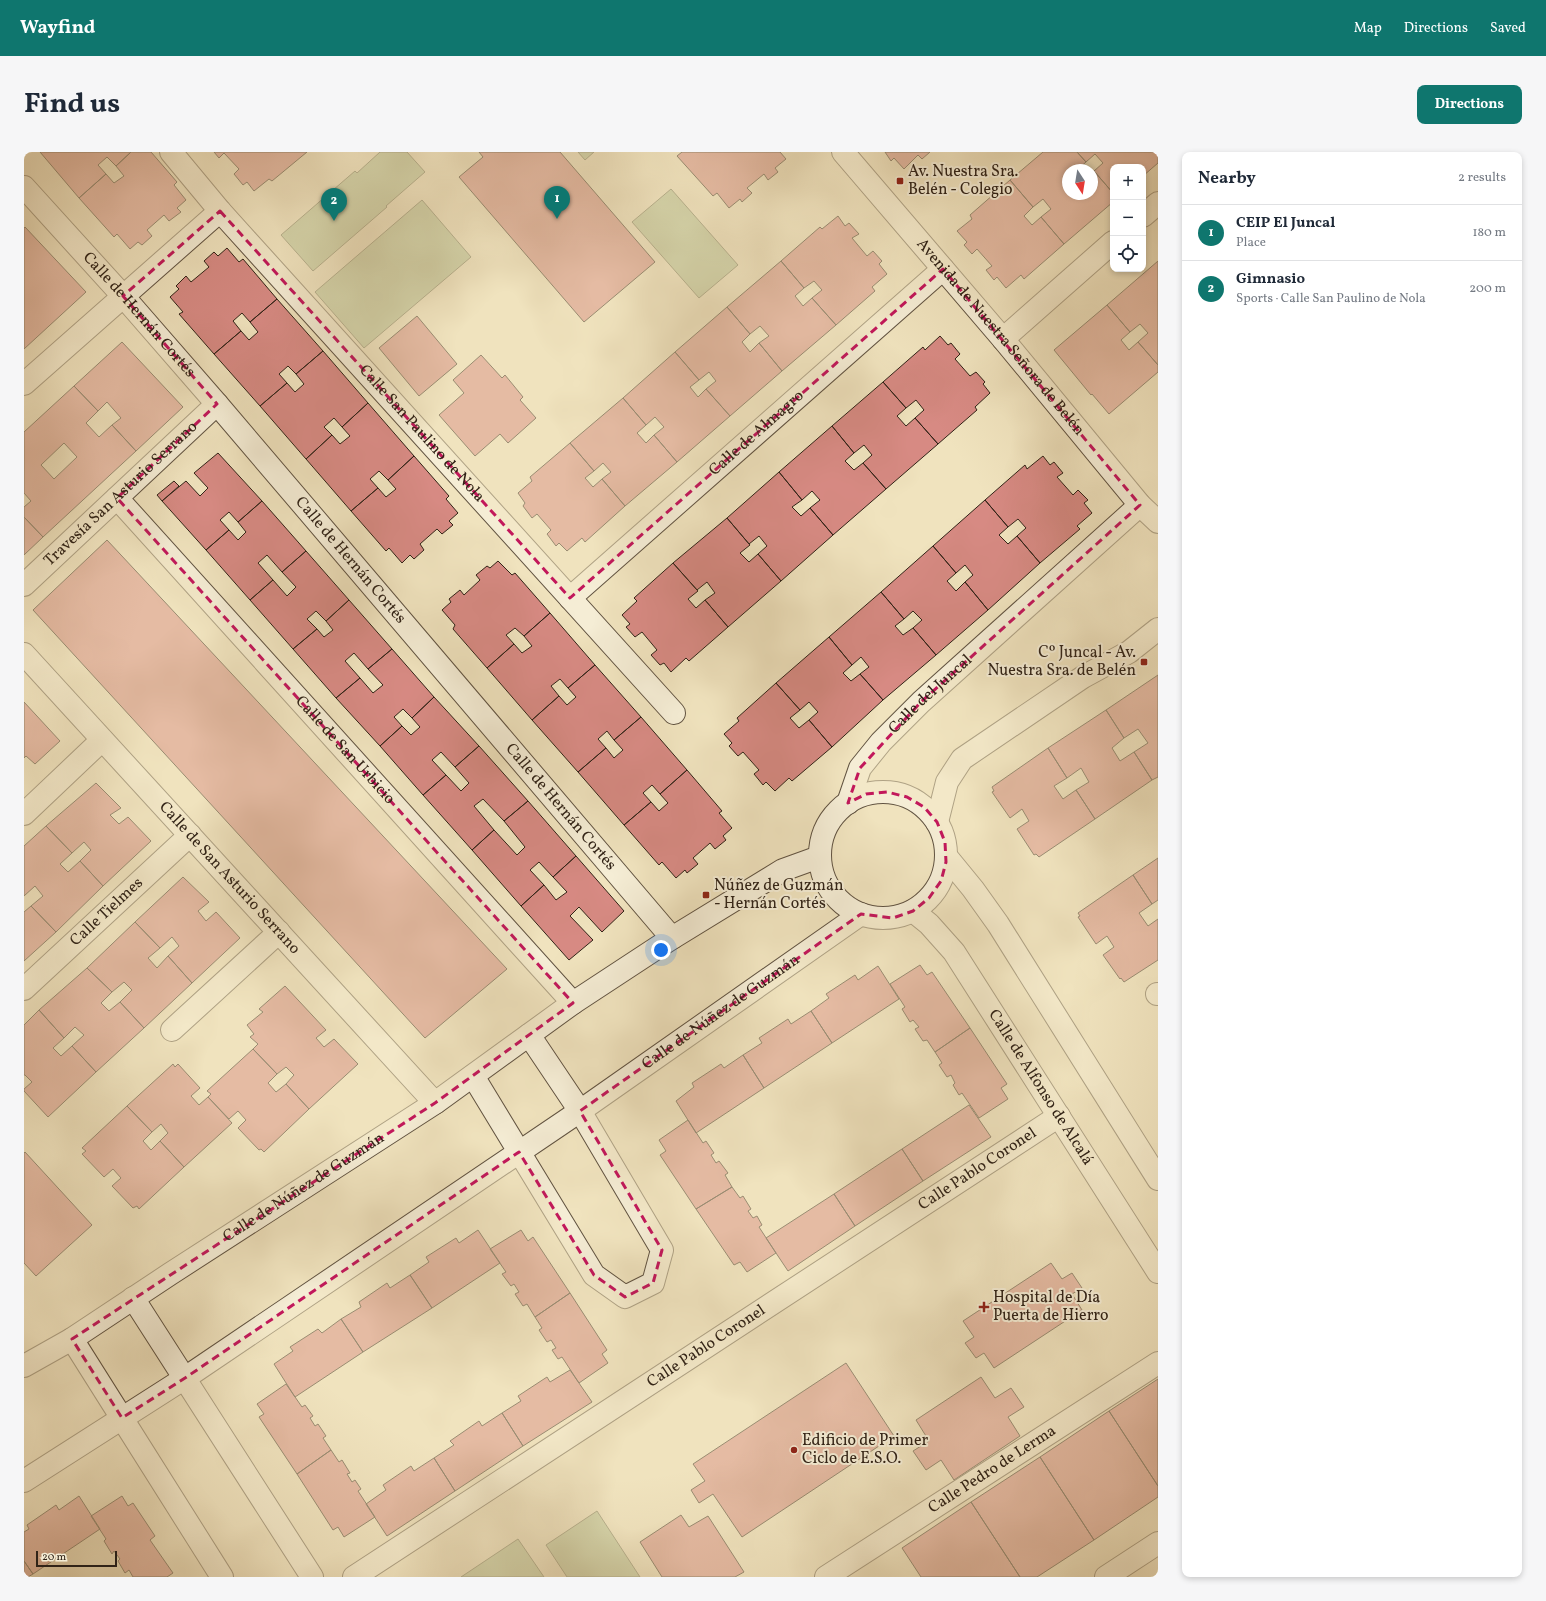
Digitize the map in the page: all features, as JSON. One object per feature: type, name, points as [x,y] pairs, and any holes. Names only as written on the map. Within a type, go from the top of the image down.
[{"type":"street","name":"Calle San Paulino de Nola","points":[[171,152],[220,212],[674,713]]},
{"type":"street","name":"Avenida de Nuestra Señora de Belén","points":[[843,152],[1003,340],[1140,505],[1158,522]]},
{"type":"street","name":"Calle de Hernán Cortés","points":[[25,190],[123,296],[217,404],[672,938]]},
{"type":"street","points":[[1146,213],[1158,203]]},
{"type":"street","points":[[24,384],[220,212]]},
{"type":"street","points":[[1003,340],[1110,245]]},
{"type":"street","name":"Calle de Almagro","points":[[570,598],[943,269]]},
{"type":"street","name":"Travesía San Asturio Serrano","points":[[24,585],[217,404]]},
{"type":"street","name":"Calle de San Urbicio","points":[[117,498],[573,1003]]},
{"type":"street","name":"Calle del Juncal","points":[[848,803],[860,768],[891,732],[921,702],[1140,505]]},
{"type":"street","points":[[937,822],[947,782],[962,759],[1083,677],[1129,652],[1158,629]]},
{"type":"street","name":"Calle de San Asturio Serrano","points":[[24,654],[435,1103]]},
{"type":"street","points":[[24,814],[102,740]]},
{"type":"street","points":[[887,792],[907,797],[924,807],[937,822],[945,842],[946,862],[940,881],[929,898],[913,911],[893,918],[871,918],[851,910],[834,896],[823,878],[819,857],[822,835],[833,816],[848,803],[866,794],[887,792]]},
{"type":"street","name":"Calle Tielmes","points":[[24,989],[190,835]]},
{"type":"street","points":[[946,856],[973,889],[998,924],[1158,1179]]},
{"type":"street","name":"Calle de Núñez de Guzmán","points":[[24,1366],[72,1339],[435,1103],[573,1003],[672,938],[783,870],[819,857]]},
{"type":"street","name":"Calle de Alfonso de Alcalá","points":[[913,911],[928,924],[954,952],[1158,1272]]},
{"type":"street","name":"Calle de Núñez de Guzmán","points":[[24,1481],[185,1378],[580,1111],[861,914]]},
{"type":"street","points":[[172,1030],[279,932]]},
{"type":"street","points":[[473,1076],[594,1275],[625,1297],[652,1283],[662,1250],[580,1111],[529,1035]]},
{"type":"street","name":"Calle Pablo Coronel","points":[[354,1577],[1059,1116]]},
{"type":"street","points":[[133,1298],[312,1577]]},
{"type":"street","points":[[72,1339],[222,1577]]},
{"type":"street","name":"Calle Pedro de Lerma","points":[[826,1577],[1158,1363]]},
{"type":"street","points":[[1106,1577],[1158,1543]]},
{"type":"highlighted area","points":[[220,211],[570,598],[943,269],[1140,505],[921,702],[860,768],[848,803],[866,794],[887,792],[907,797],[924,807],[937,822],[945,842],[946,862],[941,881],[929,898],[913,911],[893,918],[861,914],[580,1111],[662,1250],[653,1283],[625,1297],[594,1275],[519,1152],[185,1378],[122,1418],[72,1339],[435,1103],[573,1003],[117,498],[217,404],[123,296]]},
{"type":"green space","points":[[380,152],[407,152],[425,172],[313,271],[281,235],[355,171],[357,173]]},
{"type":"green space","points":[[578,152],[594,152],[585,160]]},
{"type":"green space","points":[[671,189],[738,265],[699,298],[632,222]]},
{"type":"green space","points":[[422,200],[471,257],[364,348],[315,292]]},
{"type":"green space","points":[[597,1511],[640,1577],[567,1577],[546,1545]]},
{"type":"green space","points":[[518,1539],[544,1577],[461,1577]]},
{"type":"building","points":[[40,152],[131,152],[116,166],[107,157],[98,165],[106,174],[79,198]]},
{"type":"building","points":[[131,152],[151,152],[177,182],[174,185],[186,200],[177,208],[181,212],[169,221],[164,215],[147,230],[152,236],[142,245],[138,242],[130,249],[117,234],[114,237],[79,198],[106,174],[114,183],[124,176],[116,166]]},
{"type":"building","points":[[214,152],[307,152],[272,181],[269,179],[254,191],[247,182],[243,185],[234,174],[239,169],[224,153],[219,158]]},
{"type":"building","points":[[479,152],[560,152],[655,262],[584,322],[459,177],[483,157]]},
{"type":"building","points":[[682,152],[780,152],[786,159],[775,168],[778,172],[768,180],[764,174],[747,188],[752,193],[742,202],[740,199],[729,208],[717,193],[713,196],[677,156]]},
{"type":"building","points":[[885,152],[930,152],[922,159],[918,155],[904,169],[894,158],[891,161]]},
{"type":"building","points":[[1043,152],[1077,152],[1086,162],[1084,164],[1062,164],[1062,200],[1098,200],[1098,176],[1110,190],[1110,205],[1064,244],[1041,217],[1051,209],[1043,199],[1033,207],[1010,180]]},
{"type":"building","points":[[1077,152],[1158,152],[1158,163],[1146,173],[1146,164],[1110,164],[1110,190],[1098,176],[1098,167],[1103,163],[1095,154],[1086,162]]},
{"type":"building","points":[[1010,180],[1033,207],[1024,216],[1032,225],[1041,217],[1064,244],[1024,279],[1021,275],[1006,288],[997,277],[994,280],[986,270],[992,266],[977,249],[972,254],[964,245],[967,242],[957,231],[972,219],[970,215]]},
{"type":"building","points":[[838,216],[845,226],[849,223],[859,234],[852,238],[867,256],[873,251],[882,261],[879,264],[887,274],[872,287],[875,291],[836,325],[812,298],[822,290],[814,281],[804,288],[781,261],[820,227],[822,229]]},
{"type":"building","points":[[25,227],[86,292],[24,349],[24,228]]},
{"type":"building","points":[[227,248],[239,262],[243,259],[277,299],[250,322],[242,313],[233,321],[241,331],[214,354],[179,314],[183,312],[170,297],[179,289],[176,286],[186,276],[191,282],[209,267],[204,261],[214,252],[218,256]]},
{"type":"building","points":[[781,261],[804,288],[795,296],[803,306],[812,298],[836,325],[782,371],[759,343],[769,336],[760,326],[750,334],[727,307]]},
{"type":"building","points":[[1158,261],[1158,365],[1138,342],[1148,333],[1140,324],[1130,332],[1107,305]]},
{"type":"building","points":[[277,299],[323,351],[296,374],[288,366],[279,374],[287,383],[260,406],[214,354],[241,331],[249,340],[258,332],[250,322]]},
{"type":"building","points":[[1107,305],[1130,332],[1121,340],[1129,350],[1138,342],[1158,365],[1158,372],[1109,414],[1092,394],[1091,395],[1054,350]]},
{"type":"building","points":[[727,307],[750,334],[742,342],[750,352],[759,343],[782,371],[730,416],[706,389],[716,381],[709,372],[699,380],[675,352]]},
{"type":"building","points":[[417,316],[457,364],[419,396],[379,348]]},
{"type":"building","points":[[940,336],[948,345],[951,343],[960,354],[955,359],[970,376],[976,372],[985,382],[983,384],[990,393],[975,407],[977,410],[938,444],[915,418],[924,410],[916,400],[906,408],[883,382],[923,347],[925,350]]},
{"type":"building","points":[[122,342],[183,407],[136,451],[112,425],[121,418],[107,402],[98,411],[74,386]]},
{"type":"building","points":[[323,351],[368,403],[342,427],[334,418],[324,427],[332,435],[306,459],[260,406],[287,383],[295,392],[304,384],[296,374]]},
{"type":"building","points":[[675,352],[699,380],[690,387],[698,397],[706,389],[730,416],[677,462],[654,435],[664,427],[655,417],[646,425],[623,398]]},
{"type":"building","points":[[481,355],[502,378],[505,375],[523,397],[520,400],[536,418],[508,443],[500,434],[475,456],[439,415],[464,393],[453,380]]},
{"type":"building","points":[[883,382],[906,408],[897,416],[906,426],[915,418],[938,444],[886,489],[863,463],[872,455],[864,445],[854,453],[832,426]]},
{"type":"building","points":[[74,386],[98,411],[86,423],[99,437],[112,425],[136,451],[43,537],[24,517],[24,507],[31,501],[24,493],[24,432]],"holes":[[[64,443],[77,457],[54,479],[41,465]]]},
{"type":"building","points":[[623,398],[646,425],[637,433],[646,443],[654,435],[677,462],[625,506],[602,479],[611,472],[603,463],[594,471],[570,443]]},
{"type":"building","points":[[368,403],[414,456],[388,480],[379,471],[370,479],[378,488],[351,511],[306,459],[332,435],[340,444],[350,436],[342,427]]},
{"type":"building","points":[[832,426],[854,453],[845,461],[854,470],[863,463],[886,489],[833,535],[810,508],[820,500],[812,491],[802,500],[779,472]]},
{"type":"building","points":[[570,443],[594,471],[585,478],[593,487],[602,479],[625,506],[585,542],[582,538],[567,551],[559,543],[556,546],[547,534],[551,530],[537,514],[532,518],[523,506],[525,503],[518,493],[532,481],[530,477]]},
{"type":"building","points":[[218,453],[262,501],[238,522],[229,512],[220,520],[229,530],[206,550],[162,501],[186,481],[200,496],[208,488],[194,473]]},
{"type":"building","points":[[414,456],[449,496],[446,499],[458,513],[449,521],[453,525],[442,534],[437,529],[420,544],[424,550],[414,559],[410,555],[402,563],[389,548],[386,551],[351,511],[378,488],[386,497],[396,489],[388,480]]},
{"type":"building","points":[[1043,456],[1050,465],[1054,462],[1063,473],[1057,477],[1073,495],[1078,490],[1088,500],[1084,503],[1092,513],[1077,526],[1080,529],[1040,563],[1017,536],[1026,528],[1018,519],[1008,527],[985,500],[1025,465],[1027,469]]},
{"type":"building","points":[[779,472],[802,500],[792,507],[801,516],[810,508],[833,535],[781,581],[758,554],[767,546],[759,536],[749,544],[727,518]]},
{"type":"building","points":[[174,481],[179,486],[162,501],[157,495]]},
{"type":"building","points":[[985,500],[1008,527],[999,535],[1008,544],[1017,536],[1040,563],[988,610],[965,582],[973,575],[965,565],[956,573],[933,546]]},
{"type":"building","points":[[262,501],[306,551],[282,572],[267,555],[258,563],[273,580],[250,600],[206,550],[229,530],[238,540],[246,532],[238,522]]},
{"type":"building","points":[[24,517],[43,537],[24,555]]},
{"type":"building","points":[[727,518],[750,545],[740,553],[749,562],[758,554],[781,581],[728,627],[705,600],[715,593],[707,582],[697,590],[673,563]]},
{"type":"building","points":[[107,540],[507,969],[425,1038],[33,610]]},
{"type":"building","points":[[933,546],[956,573],[947,581],[956,591],[965,582],[988,610],[936,655],[913,628],[922,620],[913,611],[904,619],[881,592]]},
{"type":"building","points":[[306,551],[349,600],[326,621],[316,611],[307,619],[317,629],[293,649],[250,600],[273,580],[287,596],[296,587],[282,572]]},
{"type":"building","points":[[498,561],[512,575],[515,573],[550,613],[524,636],[515,628],[506,635],[514,644],[487,668],[453,629],[455,625],[442,610],[451,602],[449,599],[460,590],[464,595],[480,580],[476,575],[487,566],[490,568]]},
{"type":"building","points":[[673,563],[698,591],[688,599],[696,608],[705,600],[728,627],[689,661],[686,658],[671,672],[664,663],[660,665],[651,655],[657,650],[642,632],[635,637],[626,627],[630,624],[622,615],[637,601],[634,598]]},
{"type":"building","points":[[881,592],[904,619],[895,626],[903,635],[913,628],[936,655],[883,700],[860,674],[869,667],[861,657],[852,665],[829,637]]},
{"type":"building","points":[[349,600],[392,649],[368,669],[354,653],[345,661],[360,678],[336,698],[293,649],[317,629],[324,637],[333,630],[326,621]]},
{"type":"building","points":[[550,613],[595,665],[568,688],[560,679],[551,686],[559,696],[532,720],[487,668],[514,644],[522,653],[532,646],[524,636]]},
{"type":"building","points":[[829,637],[852,665],[843,673],[851,681],[860,674],[883,700],[832,747],[809,720],[818,712],[809,702],[800,710],[776,683]]},
{"type":"building","points":[[392,649],[434,697],[412,718],[403,709],[394,717],[402,726],[380,746],[336,698],[360,678],[373,693],[383,685],[368,669]]},
{"type":"building","points":[[595,665],[641,717],[614,740],[607,731],[598,739],[606,748],[578,772],[532,720],[559,696],[567,705],[576,697],[568,688]]},
{"type":"building","points":[[1158,675],[1158,777],[1152,780],[1134,752],[1148,743],[1138,729],[1124,738],[1106,710]]},
{"type":"building","points":[[776,683],[800,710],[790,718],[799,728],[809,720],[832,747],[792,781],[789,778],[775,791],[766,782],[763,785],[754,774],[759,770],[743,752],[738,756],[729,746],[732,743],[724,734],[739,721],[737,718]]},
{"type":"building","points":[[434,697],[479,746],[455,767],[441,752],[432,760],[446,775],[423,795],[380,746],[402,726],[411,735],[420,727],[412,718]]},
{"type":"building","points":[[24,702],[60,741],[35,764],[26,756],[24,758]]},
{"type":"building","points":[[1106,710],[1124,738],[1112,748],[1120,761],[1134,752],[1152,780],[1095,819],[1076,790],[1089,782],[1081,768],[1067,778],[1048,748]]},
{"type":"building","points":[[641,717],[687,770],[660,794],[652,785],[643,793],[651,802],[624,825],[578,772],[606,748],[614,758],[623,750],[614,740]]},
{"type":"building","points":[[479,746],[528,801],[504,821],[483,799],[474,806],[494,830],[472,850],[423,795],[446,775],[461,791],[469,783],[455,767]]},
{"type":"building","points":[[1048,748],[1067,778],[1054,786],[1063,799],[1076,790],[1095,819],[1039,857],[1036,854],[1034,855],[1017,829],[1029,821],[1022,809],[1010,818],[992,792],[994,791],[992,787]]},
{"type":"building","points":[[687,770],[722,811],[719,813],[732,828],[723,836],[726,840],[715,849],[710,843],[693,858],[698,864],[687,873],[685,870],[676,878],[662,862],[659,865],[624,825],[651,802],[659,811],[668,803],[660,794]]},
{"type":"building","points":[[96,783],[121,808],[110,815],[119,824],[128,817],[151,841],[103,886],[80,861],[91,850],[84,842],[72,853],[46,826]]},
{"type":"building","points":[[528,801],[576,856],[553,877],[539,862],[530,870],[544,885],[521,906],[472,850],[494,830],[517,855],[525,847],[504,821]]},
{"type":"building","points":[[46,826],[72,853],[60,864],[68,872],[80,861],[103,886],[56,932],[31,906],[43,896],[35,886],[24,896],[24,846]]},
{"type":"building","points":[[576,856],[624,911],[602,932],[579,907],[570,916],[593,940],[569,960],[521,906],[544,885],[556,900],[567,892],[553,877]]},
{"type":"building","points":[[1158,858],[1158,900],[1152,904],[1133,875]]},
{"type":"building","points":[[1133,875],[1152,904],[1139,913],[1148,926],[1158,919],[1158,960],[1124,982],[1121,978],[1120,979],[1103,955],[1114,947],[1107,936],[1096,944],[1078,917],[1080,916],[1078,913]]},
{"type":"building","points":[[183,877],[209,902],[198,911],[206,921],[216,912],[240,938],[192,983],[168,956],[179,946],[172,937],[160,948],[135,922]]},
{"type":"building","points":[[31,906],[56,932],[24,961],[24,912]]},
{"type":"building","points":[[135,922],[160,948],[148,958],[157,968],[168,956],[192,983],[144,1028],[120,1002],[132,990],[124,982],[112,992],[87,968]]},
{"type":"building","points":[[920,965],[927,975],[932,972],[970,1028],[935,1052],[927,1040],[923,1041],[915,1029],[919,1027],[913,1020],[910,1022],[902,1009],[905,1007],[890,984]]},
{"type":"building","points":[[878,966],[899,999],[832,1043],[811,1011],[829,998],[826,994],[855,975],[858,980]]},
{"type":"building","points":[[87,968],[112,992],[101,1003],[109,1011],[120,1002],[144,1028],[96,1072],[72,1046],[84,1035],[75,1027],[64,1038],[39,1010]]},
{"type":"building","points":[[285,986],[326,1030],[316,1038],[324,1047],[334,1039],[358,1064],[309,1109],[286,1084],[294,1075],[286,1067],[277,1074],[253,1049],[258,1044],[250,1037],[254,1034],[247,1025],[263,1012],[259,1009]]},
{"type":"building","points":[[39,1010],[64,1038],[53,1048],[61,1056],[72,1046],[96,1072],[48,1117],[24,1091],[24,1089],[32,1082],[24,1075],[24,1025]]},
{"type":"building","points":[[811,1011],[832,1043],[764,1088],[743,1055],[762,1043],[759,1038],[788,1019],[791,1024]]},
{"type":"building","points":[[970,1028],[1007,1084],[1001,1088],[1008,1099],[979,1118],[962,1093],[959,1095],[953,1085],[955,1083],[951,1075],[947,1077],[939,1065],[942,1063],[935,1052]]},
{"type":"building","points":[[253,1049],[277,1074],[268,1083],[276,1092],[286,1084],[309,1109],[264,1152],[261,1149],[259,1150],[238,1128],[246,1120],[238,1111],[229,1119],[208,1097],[211,1094],[207,1091]]},
{"type":"building","points":[[743,1055],[764,1088],[696,1133],[676,1101],[694,1087],[692,1083],[721,1064],[724,1068]]},
{"type":"building","points":[[173,1064],[175,1067],[178,1064],[200,1088],[191,1096],[199,1105],[208,1097],[232,1123],[184,1167],[160,1141],[168,1133],[161,1124],[152,1132],[127,1106]]},
{"type":"building","points":[[969,1105],[991,1137],[923,1181],[902,1149]]},
{"type":"building","points":[[127,1106],[152,1132],[143,1141],[151,1150],[160,1141],[184,1167],[139,1209],[137,1206],[133,1208],[112,1186],[121,1178],[113,1169],[104,1177],[82,1154],[86,1151],[82,1148]]},
{"type":"building","points":[[688,1120],[703,1143],[706,1141],[714,1153],[711,1155],[716,1163],[719,1161],[728,1173],[725,1175],[732,1187],[696,1209],[660,1155],[666,1151],[659,1140]]},
{"type":"building","points":[[902,1149],[923,1181],[855,1226],[834,1194]]},
{"type":"building","points":[[25,1152],[92,1225],[36,1276],[24,1263]]},
{"type":"building","points":[[732,1187],[740,1198],[743,1196],[751,1209],[748,1211],[753,1218],[757,1216],[762,1225],[759,1227],[776,1253],[747,1272],[740,1262],[734,1265],[696,1209]]},
{"type":"building","points":[[834,1194],[855,1226],[788,1271],[766,1238]]},
{"type":"building","points":[[478,1230],[500,1263],[432,1308],[410,1275],[429,1262],[426,1257],[456,1238],[459,1243]]},
{"type":"building","points":[[521,1230],[528,1241],[533,1237],[570,1293],[535,1317],[527,1304],[523,1306],[515,1294],[519,1292],[514,1284],[511,1286],[502,1274],[506,1272],[490,1249]]},
{"type":"building","points":[[1051,1263],[1062,1279],[1072,1273],[1082,1288],[1072,1294],[1082,1310],[994,1368],[984,1353],[976,1358],[965,1343],[974,1337],[963,1321]]},
{"type":"building","points":[[410,1275],[432,1308],[363,1352],[341,1319],[361,1307],[359,1302],[387,1283],[390,1288]]},
{"type":"building","points":[[570,1293],[607,1350],[602,1354],[608,1363],[579,1383],[562,1357],[558,1359],[552,1350],[556,1348],[551,1340],[547,1342],[539,1330],[542,1328],[535,1317]]},
{"type":"building","points":[[341,1319],[363,1352],[295,1397],[274,1364],[293,1351],[290,1347],[318,1329],[322,1333]]},
{"type":"building","name":"Edificio de Primer Ciclo de E.S.O.","points":[[846,1363],[894,1436],[742,1537],[713,1494],[699,1503],[691,1490],[705,1481],[693,1464]]},
{"type":"building","points":[[570,1370],[592,1402],[523,1446],[502,1413],[521,1401],[518,1396],[547,1377],[550,1382]]},
{"type":"building","points":[[981,1377],[995,1398],[1011,1388],[1024,1407],[1008,1417],[1020,1436],[954,1480],[941,1460],[926,1470],[913,1451],[929,1441],[916,1420]]},
{"type":"building","points":[[1158,1379],[1158,1486],[1109,1411]]},
{"type":"building","points":[[286,1384],[302,1407],[305,1405],[313,1416],[310,1418],[315,1426],[318,1424],[326,1436],[323,1438],[331,1450],[297,1474],[259,1417],[264,1414],[257,1404]]},
{"type":"building","points":[[1109,1411],[1158,1486],[1158,1497],[1094,1540],[1040,1457]]},
{"type":"building","points":[[502,1413],[523,1446],[455,1491],[434,1458],[454,1445],[450,1441],[479,1421],[482,1426]]},
{"type":"building","points":[[331,1450],[339,1462],[342,1460],[350,1473],[347,1474],[352,1482],[355,1480],[361,1489],[358,1491],[375,1517],[344,1537],[338,1527],[333,1530],[297,1474]]},
{"type":"building","points":[[1040,1457],[1094,1540],[1037,1577],[1020,1577],[971,1502]]},
{"type":"building","points":[[434,1458],[455,1491],[387,1536],[366,1504],[386,1490],[383,1485],[411,1466],[414,1471]]},
{"type":"building","points":[[79,1496],[100,1529],[33,1574],[24,1561],[24,1532],[29,1529],[27,1525],[56,1505],[59,1510]]},
{"type":"building","points":[[122,1496],[128,1506],[133,1503],[155,1536],[150,1540],[173,1573],[167,1577],[133,1577],[129,1570],[125,1573],[118,1561],[120,1559],[114,1551],[112,1554],[104,1541],[106,1539],[91,1516]]},
{"type":"building","points":[[971,1502],[1020,1577],[921,1577],[902,1548]]},
{"type":"building","points":[[681,1515],[689,1527],[708,1516],[744,1572],[735,1577],[662,1577],[640,1542]]},
{"type":"building","points":[[24,1561],[33,1574],[28,1577],[24,1577]]},
{"type":"place","name":"Av. Nuestra Sra. Belén - Colegio","points":[[900,181]]},
{"type":"place","name":"CEIP El Juncal","points":[[557,219]]},
{"type":"place","name":"Gimnasio","points":[[334,221]]},
{"type":"place","name":"Cº Juncal - Av. Nuestra Sra. de Belén","points":[[1144,662]]},
{"type":"place","name":"Núñez de Guzmán - Hernán Cortés","points":[[706,895]]},
{"type":"place","name":"Hospital de Día Puerta de Hierro","points":[[984,1307]]},
{"type":"place","name":"Edificio de Primer Ciclo de E.S.O.","points":[[794,1450]]}]
